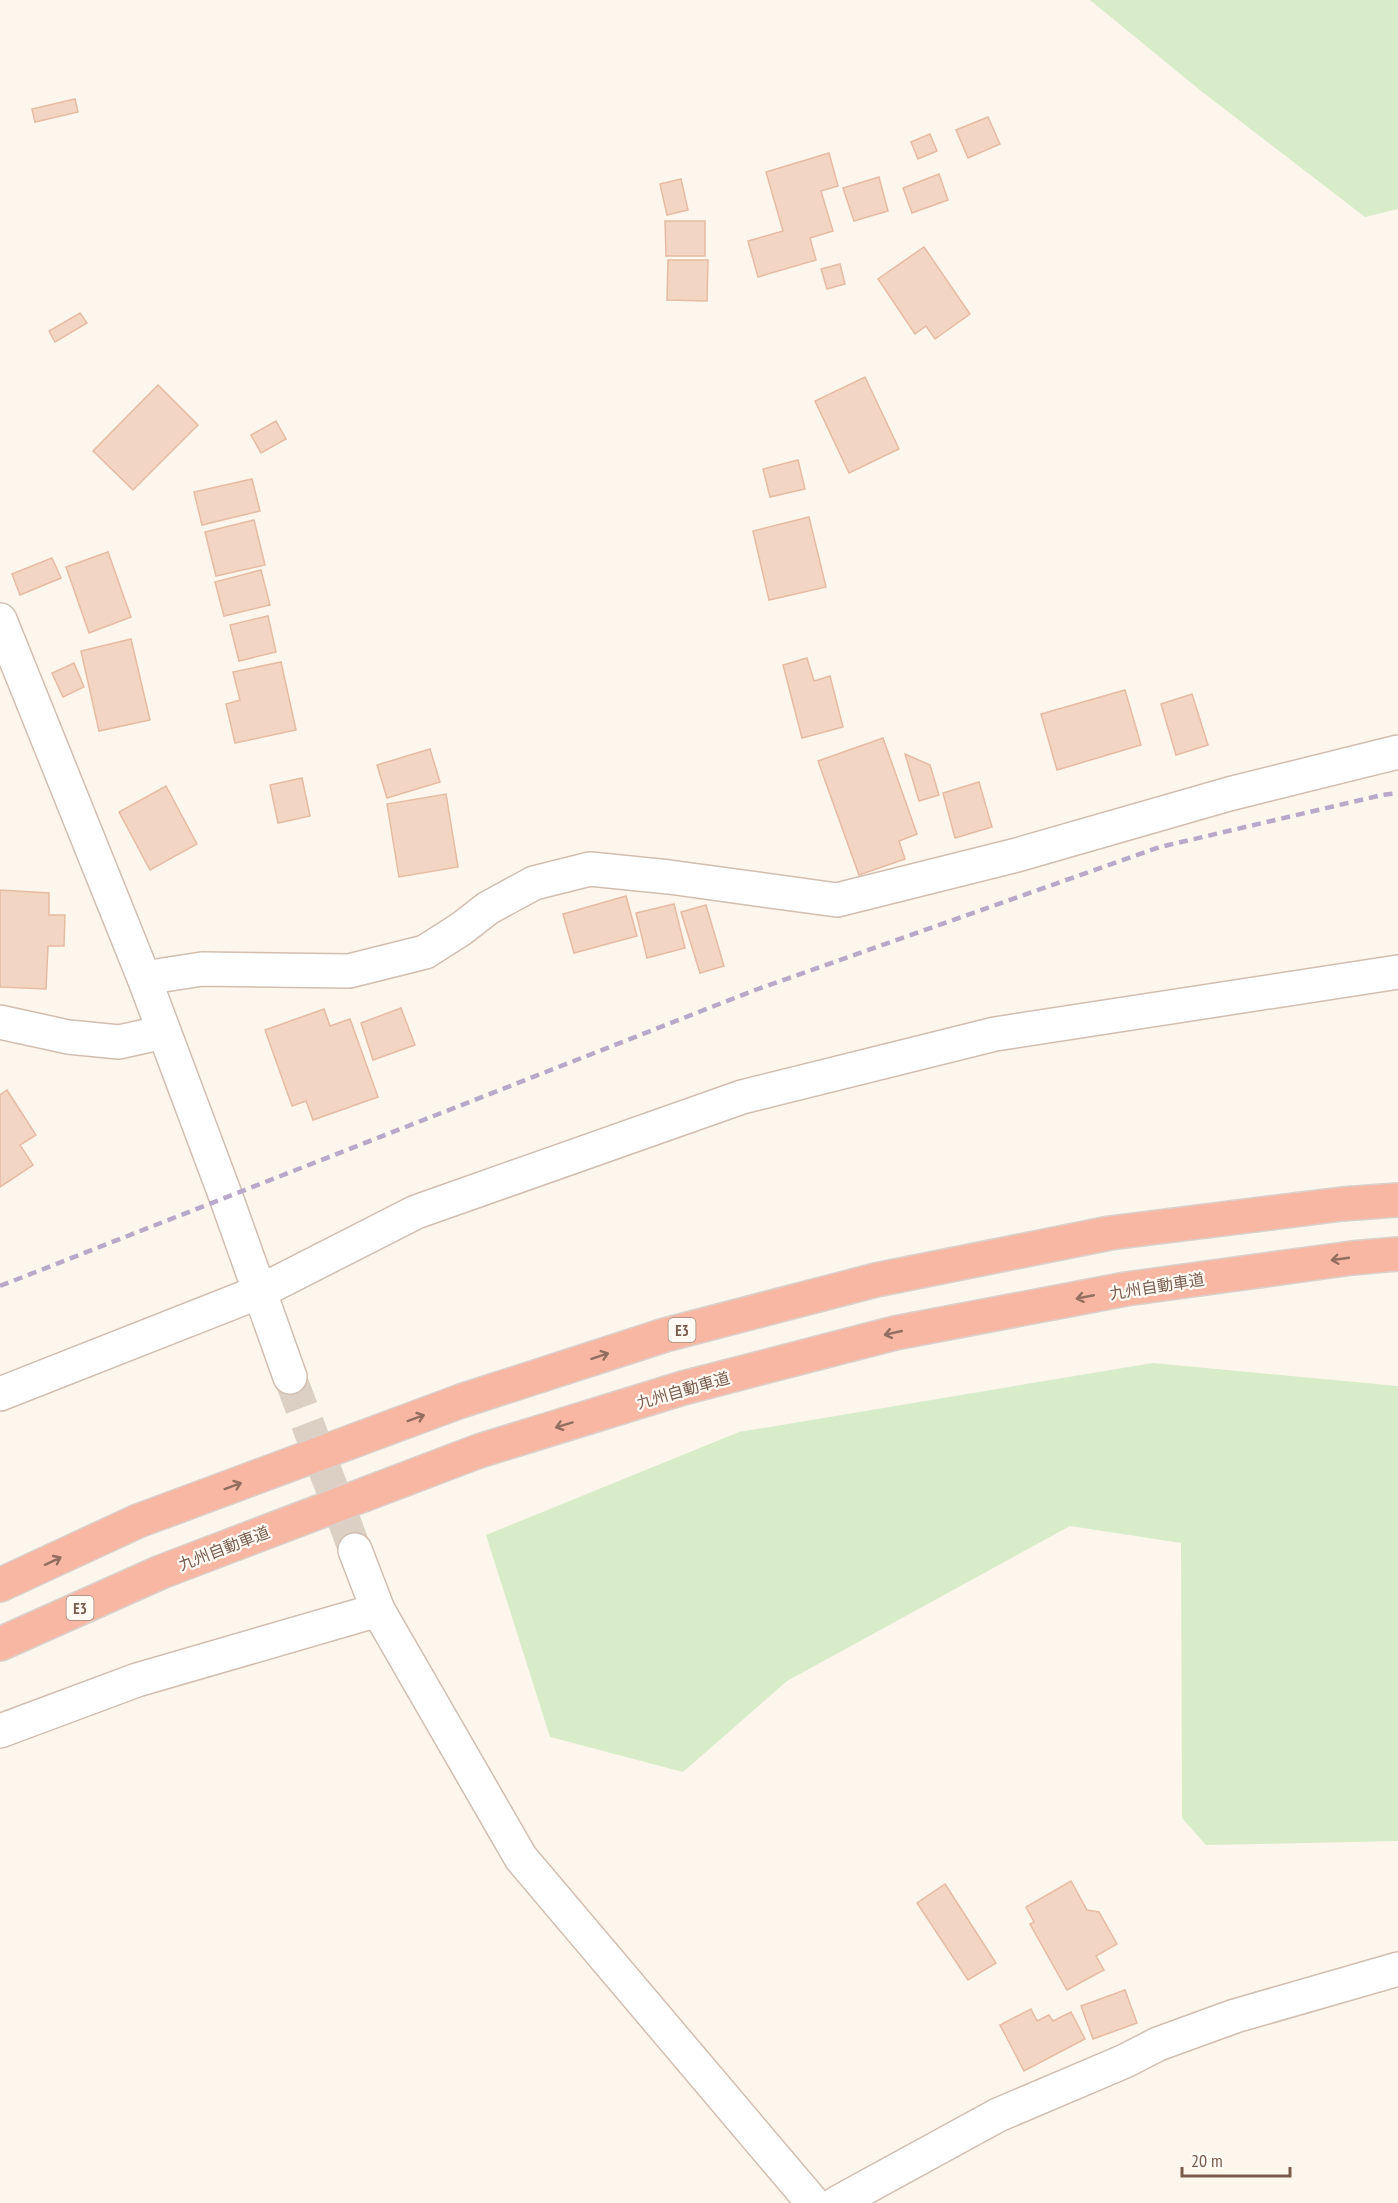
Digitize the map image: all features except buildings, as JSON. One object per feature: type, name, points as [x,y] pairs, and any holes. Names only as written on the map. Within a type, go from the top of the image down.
[{"type":"highway","name":"E3","points":[[0,1586],[149,1517],[461,1401],[665,1335],[876,1280],[1110,1233],[1342,1204],[1398,1200]]},
{"type":"highway","name":"九州自動車道","points":[[0,1644],[161,1572],[479,1451],[683,1388],[884,1336],[1126,1289],[1352,1258],[1398,1254]]},
{"type":"highway","points":[[0,1666],[161,1572]]},
{"type":"street","points":[[0,620],[144,978],[290,1377]]},
{"type":"street","points":[[144,978],[202,969],[349,971],[425,952],[488,908],[534,883],[590,869],[669,877],[837,900],[1017,855],[1229,794],[1398,752]]},
{"type":"street","points":[[0,1394],[259,1292],[416,1212],[742,1097],[995,1034],[1398,972]]},
{"type":"street","points":[[0,1022],[68,1037],[119,1042],[164,1032]]},
{"type":"street","points":[[355,1550],[378,1611],[521,1858],[813,2203]]},
{"type":"street","points":[[0,1731],[137,1680],[378,1611]]},
{"type":"street","points":[[837,2203],[998,2115],[1125,2061],[1158,2044],[1235,2016],[1398,1969]]},
{"type":"green space","points":[[1090,0],[1398,0],[1398,209],[1365,217],[1201,91]]},
{"type":"green space","points":[[1153,1363],[1398,1386],[1398,1841],[1206,1845],[1182,1818],[1181,1543],[1070,1526],[787,1681],[683,1772],[550,1737],[486,1535],[739,1432]]},
{"type":"tunnel","points":[[290,1377],[355,1550]]},
{"type":"railway","points":[[0,1286],[755,990],[1160,847],[1398,793]]}]
